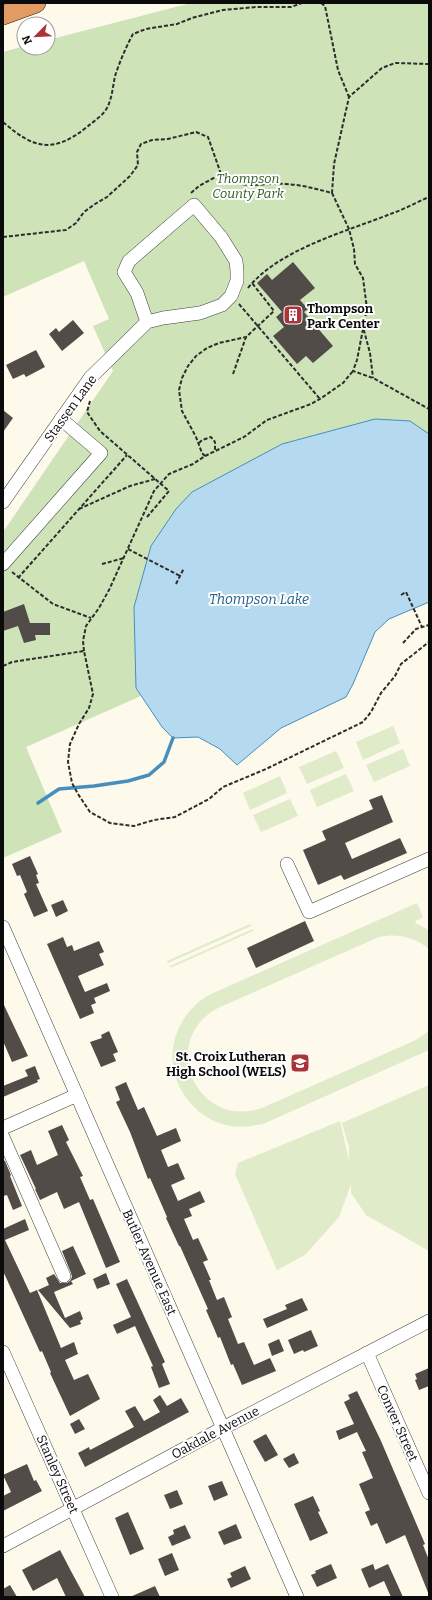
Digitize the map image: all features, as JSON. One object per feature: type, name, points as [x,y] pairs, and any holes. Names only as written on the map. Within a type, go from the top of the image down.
[{"type":"highway","points":[[3,14],[36,3]]},
{"type":"street","points":[[194,205],[221,237],[236,261],[236,281],[231,296],[222,304],[200,313],[163,318],[147,322],[137,293],[124,272],[129,261],[194,205]]},
{"type":"street","name":"Stassen Lane","points":[[3,502],[90,378],[147,322]]},
{"type":"street","points":[[3,564],[101,453],[61,419]]},
{"type":"street","points":[[287,864],[309,912],[429,859]]},
{"type":"street","name":"Butler Avenue East","points":[[3,927],[298,1597]]},
{"type":"street","points":[[3,1128],[77,1095]]},
{"type":"street","points":[[3,1137],[64,1276]]},
{"type":"street","name":"Oakdale Avenue","points":[[3,1546],[223,1428],[429,1321]]},
{"type":"street","name":"Stanley Street","points":[[3,1352],[112,1597]]},
{"type":"street","name":"Conver Street","points":[[368,1353],[429,1493]]},
{"type":"path","points":[[3,122],[14,131],[38,145],[60,144],[101,116],[108,106],[120,62],[133,34],[146,28],[177,24],[192,18],[223,10],[256,7],[291,7],[302,3]]},
{"type":"path","points":[[321,3],[325,6],[338,70],[349,97],[334,164],[332,193],[349,229],[354,249],[355,264],[363,278],[366,291],[367,309],[358,360],[353,371],[343,383],[320,399],[311,404],[267,420],[244,437],[205,456],[193,464],[169,474],[154,491],[100,608],[86,626],[83,641],[92,694],[89,708],[79,724],[70,744],[68,762],[72,783],[90,812],[110,823],[134,826],[154,820],[175,817],[209,799],[223,787],[273,766],[363,722],[372,712],[381,693],[395,676],[401,664],[429,642]]},
{"type":"path","points":[[349,97],[382,68],[395,63],[429,64]]},
{"type":"path","points":[[3,237],[66,230],[76,223],[84,212],[94,204],[107,197],[130,176],[138,165],[137,152],[141,144],[152,140],[168,139],[196,132],[208,137],[221,174],[241,185],[271,183],[301,185],[332,193]]},
{"type":"path","points":[[187,197],[199,186],[221,174]]},
{"type":"path","points":[[247,290],[252,284],[288,256],[349,229],[394,213],[429,197]]},
{"type":"path","points":[[233,374],[246,337],[257,325],[274,311],[252,284]]},
{"type":"path","points":[[237,302],[320,399]]},
{"type":"path","points":[[363,327],[370,353],[373,378]]},
{"type":"path","points":[[205,456],[202,453],[199,443],[182,411],[179,390],[182,378],[188,366],[196,356],[207,348],[219,343],[246,337]]},
{"type":"path","points":[[353,371],[373,378],[429,409]]},
{"type":"path","points":[[91,399],[87,412],[100,431],[169,491],[147,517]]},
{"type":"path","points":[[199,443],[202,440],[211,437],[215,442],[215,451]]},
{"type":"path","points":[[18,578],[127,455]]},
{"type":"path","points":[[78,510],[130,486],[155,480]]},
{"type":"path","points":[[128,549],[180,576]]},
{"type":"path","points":[[102,564],[124,558]]},
{"type":"path","points":[[3,564],[18,578],[53,604],[91,618]]},
{"type":"path","points":[[176,584],[184,568]]},
{"type":"path","points":[[401,595],[406,592],[422,627]]},
{"type":"path","points":[[403,643],[412,632],[429,625]]},
{"type":"path","points":[[3,666],[12,662],[84,651]]},
{"type":"green space","name":"Thompson County Park","points":[[191,3],[429,3],[429,568],[26,747],[62,832],[3,858],[3,532],[113,371],[93,326],[109,319],[84,261],[3,297],[3,52],[16,48],[16,56],[56,56],[56,38]]},
{"type":"green space","points":[[393,726],[400,743],[363,760],[356,742]]},
{"type":"green space","points":[[403,749],[410,766],[374,782],[366,765]]},
{"type":"green space","points":[[336,751],[344,768],[307,784],[299,767]]},
{"type":"green space","points":[[346,774],[354,791],[317,807],[310,790]]},
{"type":"green space","points":[[280,776],[287,793],[250,810],[243,793]]},
{"type":"green space","points":[[290,799],[298,816],[261,832],[253,815]]},
{"type":"green space","points":[[417,903],[423,917],[415,923],[429,930],[429,949],[406,937],[379,937],[220,1007],[201,1021],[191,1039],[188,1058],[192,1077],[203,1094],[218,1106],[238,1111],[262,1108],[416,1040],[429,1031],[429,1050],[263,1124],[242,1127],[230,1126],[214,1121],[200,1112],[188,1101],[174,1072],[172,1056],[175,1040],[181,1024],[186,1015],[197,1003],[211,994]]},
{"type":"green space","points":[[250,924],[251,926],[168,963],[167,961]]},
{"type":"green space","points":[[253,929],[253,931],[170,968],[170,966]]},
{"type":"green space","points":[[429,1085],[429,1251],[366,1215],[351,1193],[351,1184],[339,1217],[305,1255],[277,1270],[235,1174],[238,1163],[340,1121],[349,1161],[349,1147],[342,1123]]},
{"type":"water","name":"Thompson Lake","points":[[375,419],[410,421],[429,434],[429,602],[389,619],[375,632],[346,697],[281,728],[237,765],[220,749],[198,737],[173,738],[162,727],[136,688],[134,607],[151,546],[176,509],[192,492],[282,444]]},
{"type":"building","name":"Thompson Park Center","points":[[293,262],[315,288],[300,300],[308,309],[304,312],[333,346],[313,363],[306,356],[297,364],[273,336],[284,327],[276,317],[282,312],[257,283],[267,274],[272,280]]},
{"type":"building","points":[[73,320],[84,333],[62,351],[49,334],[56,328],[59,332]]},
{"type":"building","points":[[36,350],[45,367],[26,377],[24,374],[13,379],[6,365]]},
{"type":"building","points":[[3,410],[13,418],[3,432]]},
{"type":"building","points":[[24,604],[30,623],[50,623],[50,635],[35,635],[36,640],[24,643],[18,626],[3,631],[3,612]]},
{"type":"building","points":[[382,795],[393,822],[345,843],[352,859],[400,838],[407,853],[344,880],[341,875],[318,885],[303,850],[326,840],[322,831],[373,809],[369,800]]},
{"type":"building","points":[[30,856],[38,874],[36,875],[39,883],[36,884],[48,911],[34,917],[24,894],[27,892],[20,875],[17,876],[12,864]]},
{"type":"building","points":[[63,900],[68,911],[56,917],[51,905]]},
{"type":"building","points":[[305,921],[314,941],[256,968],[247,948]]},
{"type":"building","points":[[63,937],[67,947],[72,945],[74,951],[99,941],[104,952],[99,954],[104,965],[78,976],[85,992],[107,983],[110,991],[94,998],[96,1003],[91,1005],[94,1013],[80,1019],[47,944]]},
{"type":"building","points":[[3,1003],[28,1056],[12,1062],[3,1041]]},
{"type":"building","points":[[109,1031],[118,1052],[113,1054],[116,1061],[101,1067],[90,1042],[102,1038],[101,1035]]},
{"type":"building","points":[[35,1066],[40,1079],[37,1080],[38,1082],[3,1097],[3,1086],[28,1076],[25,1070]]},
{"type":"building","points":[[126,1082],[138,1110],[144,1107],[157,1136],[176,1128],[181,1141],[161,1150],[168,1167],[178,1163],[185,1179],[171,1185],[178,1201],[200,1191],[205,1202],[189,1209],[192,1216],[184,1219],[193,1240],[198,1238],[208,1260],[203,1262],[211,1280],[209,1280],[217,1300],[224,1297],[232,1317],[228,1319],[238,1344],[244,1342],[254,1365],[270,1358],[276,1371],[242,1385],[233,1364],[231,1365],[220,1337],[218,1338],[206,1310],[208,1309],[166,1218],[167,1217],[150,1178],[148,1179],[130,1132],[116,1102],[120,1100],[115,1087]]},
{"type":"building","points":[[62,1125],[69,1140],[66,1142],[83,1176],[80,1177],[90,1200],[93,1199],[120,1262],[106,1268],[79,1202],[64,1209],[57,1192],[40,1200],[20,1155],[31,1150],[37,1165],[58,1155],[48,1131]]},
{"type":"building","points":[[3,1160],[5,1161],[11,1175],[10,1176],[22,1206],[13,1210],[7,1195],[3,1196]]},
{"type":"building","points":[[25,1219],[29,1230],[5,1240],[30,1293],[37,1290],[61,1348],[74,1342],[78,1354],[65,1360],[74,1380],[88,1374],[100,1399],[70,1416],[50,1373],[51,1372],[42,1351],[40,1352],[3,1271],[3,1229]]},
{"type":"building","points":[[73,1246],[86,1274],[71,1281],[73,1284],[54,1292],[65,1318],[80,1311],[83,1319],[80,1321],[81,1324],[70,1328],[38,1290],[49,1285],[46,1278],[54,1274],[60,1283],[67,1283],[70,1281],[72,1277],[71,1273],[62,1251]]},
{"type":"building","points":[[106,1273],[110,1284],[97,1289],[93,1279]]},
{"type":"building","points":[[127,1279],[165,1362],[162,1364],[170,1384],[159,1388],[151,1367],[153,1366],[135,1326],[117,1334],[113,1325],[131,1317],[116,1284]]},
{"type":"building","points":[[302,1298],[308,1310],[267,1328],[263,1319],[287,1309],[285,1305]]},
{"type":"building","points":[[311,1330],[318,1346],[304,1352],[303,1350],[294,1354],[288,1340]]},
{"type":"building","points":[[279,1339],[284,1351],[272,1356],[268,1344]]},
{"type":"building","points":[[429,1368],[429,1386],[419,1390],[415,1380],[417,1379],[415,1374]]},
{"type":"building","points":[[357,1391],[381,1441],[425,1544],[423,1545],[429,1560],[429,1595],[405,1535],[386,1544],[377,1523],[371,1526],[365,1512],[370,1510],[359,1484],[373,1478],[362,1452],[366,1451],[357,1432],[339,1440],[336,1431],[354,1424],[344,1402],[350,1399],[348,1395]]},
{"type":"building","points":[[160,1395],[167,1406],[181,1398],[189,1412],[85,1467],[78,1453],[89,1447],[90,1450],[134,1427],[125,1411],[135,1406],[144,1421],[160,1412],[153,1400]]},
{"type":"building","points":[[79,1419],[85,1429],[75,1434],[70,1424]]},
{"type":"building","points":[[266,1434],[278,1455],[265,1462],[253,1441]]},
{"type":"building","points":[[294,1453],[299,1463],[289,1468],[283,1459]]},
{"type":"building","points":[[27,1464],[34,1481],[36,1480],[42,1491],[3,1511],[3,1496],[11,1492],[3,1475]]},
{"type":"building","points":[[222,1481],[228,1495],[214,1501],[208,1486]]},
{"type":"building","points":[[177,1490],[183,1504],[170,1509],[164,1495]]},
{"type":"building","points":[[313,1496],[320,1511],[318,1512],[328,1533],[310,1541],[294,1504]]},
{"type":"building","points":[[128,1512],[144,1549],[130,1555],[115,1518]]},
{"type":"building","points":[[236,1524],[242,1538],[224,1545],[218,1532]]},
{"type":"building","points":[[185,1525],[191,1538],[172,1546],[168,1537],[174,1534],[173,1530]]},
{"type":"building","points":[[60,1550],[85,1597],[66,1597],[57,1578],[33,1591],[22,1570]]},
{"type":"building","points":[[172,1553],[179,1570],[165,1576],[158,1559]]},
{"type":"building","points":[[331,1564],[337,1578],[317,1587],[311,1575],[316,1573],[315,1571]]},
{"type":"building","points":[[373,1564],[375,1570],[388,1564],[403,1597],[391,1597],[384,1581],[369,1588],[361,1569]]},
{"type":"building","points":[[245,1566],[251,1579],[231,1588],[227,1579],[232,1577],[230,1573]]},
{"type":"building","points":[[10,1585],[17,1597],[3,1597],[3,1589]]},
{"type":"building","points":[[155,1586],[160,1597],[130,1597]]},
{"type":"waterway","points":[[38,803],[59,789],[128,781],[149,775],[164,762],[173,738]]},
{"type":"place","name":"Thompson Park Center","points":[[293,315]]},
{"type":"place","name":"St. Croix Lutheran High School (WELS)","points":[[300,1063]]}]
